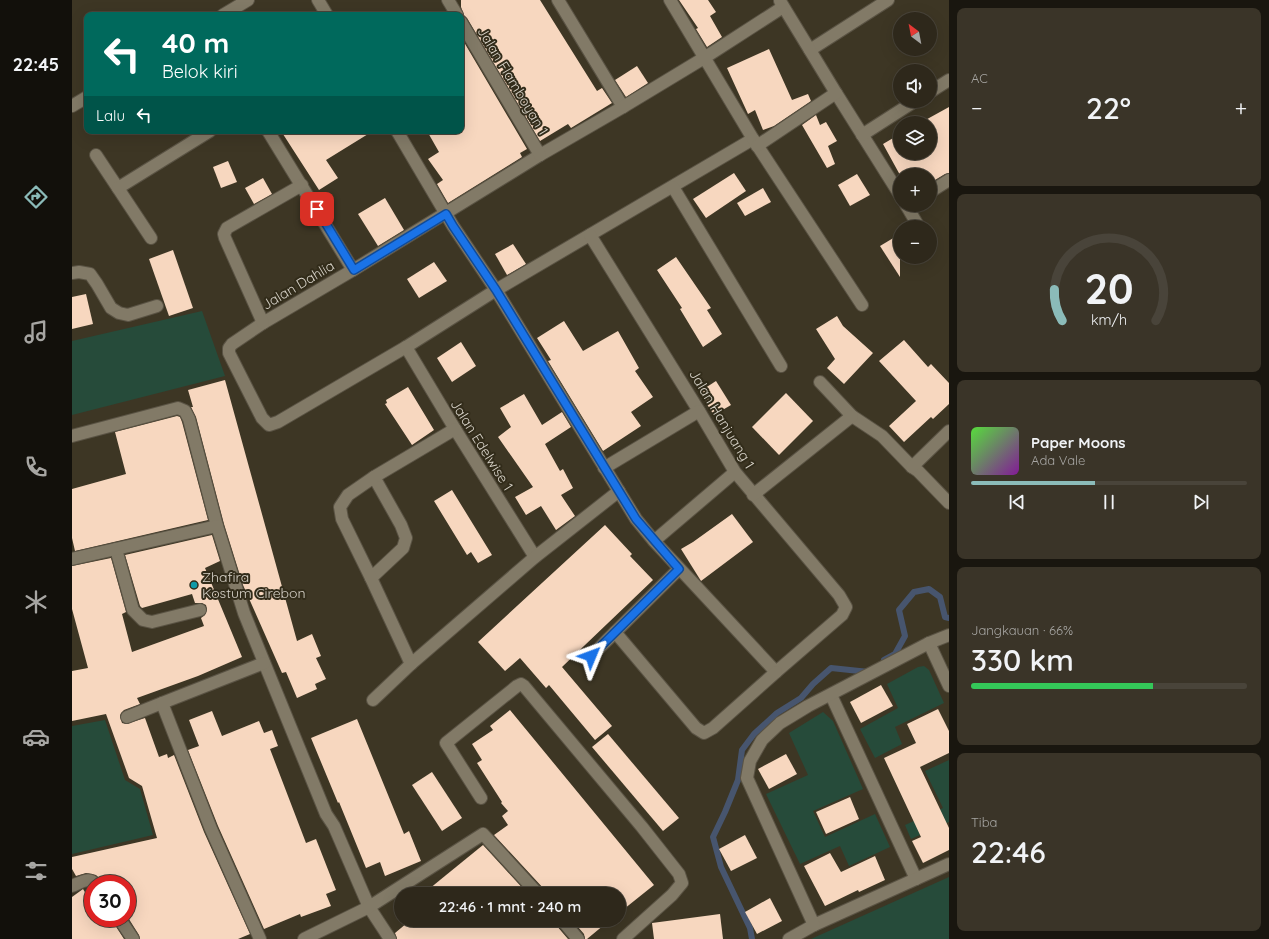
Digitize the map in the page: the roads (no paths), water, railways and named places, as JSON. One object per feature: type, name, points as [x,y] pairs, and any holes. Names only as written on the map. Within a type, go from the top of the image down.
[{"type":"street","points":[[228,12],[248,0]]},
{"type":"street","points":[[318,0],[325,12]]},
{"type":"street","points":[[448,0],[455,12]]},
{"type":"street","points":[[558,0],[623,107]]},
{"type":"street","points":[[670,0],[755,142],[862,304]]},
{"type":"street","points":[[810,50],[888,0]]},
{"type":"street","points":[[781,4],[893,184]]},
{"type":"street","name":"Jalan Dahlia","points":[[406,347],[278,422],[269,425],[262,418],[229,353],[229,348],[232,344],[263,323],[354,270],[540,155],[704,58],[781,4]]},
{"type":"street","name":"Jalan Flamboyan 1","points":[[464,27],[540,155]]},
{"type":"street","points":[[937,88],[949,80]]},
{"type":"street","points":[[406,347],[496,290],[673,187],[755,142],[836,93]]},
{"type":"street","points":[[72,106],[84,99]]},
{"type":"street","points":[[862,134],[904,108]]},
{"type":"street","points":[[118,188],[205,134]]},
{"type":"street","points":[[270,134],[354,270]]},
{"type":"street","points":[[399,134],[453,226],[496,290],[636,519],[679,569],[776,672],[714,728],[704,733],[696,728],[615,632]]},
{"type":"street","points":[[96,155],[151,238]]},
{"type":"street","points":[[937,188],[949,180]]},
{"type":"street","points":[[263,323],[224,234],[227,228],[302,185]]},
{"type":"street","points":[[673,187],[781,366]]},
{"type":"street","name":"Jalan Hanjuang 1","points":[[590,235],[700,411],[735,472],[839,595],[846,607],[842,615],[776,672]]},
{"type":"street","points":[[72,273],[79,272],[90,274],[111,308],[119,313],[128,315],[157,306]]},
{"type":"street","name":"Jalan Edelwise 1","points":[[406,347],[535,557]]},
{"type":"street","points":[[820,382],[852,416],[882,436],[949,503]]},
{"type":"street","points":[[72,436],[178,408],[185,411],[189,419],[217,526],[244,613],[326,814],[334,826],[369,907],[390,939]]},
{"type":"street","points":[[604,468],[700,411]]},
{"type":"street","points":[[753,495],[852,416]]},
{"type":"street","points":[[411,664],[342,520],[340,507],[348,495],[374,477],[455,429]]},
{"type":"street","points":[[912,467],[949,431]]},
{"type":"street","points":[[654,541],[735,472]]},
{"type":"street","points":[[371,578],[403,548],[406,538],[401,525],[374,477]]},
{"type":"street","points":[[373,700],[411,664],[535,557],[619,491]]},
{"type":"street","points":[[72,559],[217,526]]},
{"type":"street","points":[[116,549],[133,610],[143,620],[152,622],[200,610]]},
{"type":"street","points":[[591,656],[679,569]]},
{"type":"street","points":[[814,924],[747,778],[750,761],[762,740],[780,723],[808,706],[929,643],[949,635]]},
{"type":"street","points":[[929,643],[949,686]]},
{"type":"street","points":[[127,717],[264,663]]},
{"type":"street","points":[[481,798],[446,743],[521,684],[637,820],[679,874],[682,883],[672,895],[623,939]]},
{"type":"street","points":[[831,695],[916,879]]},
{"type":"street","points":[[162,703],[211,829],[260,939]]},
{"type":"street","points":[[400,887],[483,834],[532,887]]},
{"type":"street","points":[[789,939],[814,924],[949,864]]},
{"type":"street","points":[[72,886],[84,881]]},
{"type":"street","points":[[304,939],[369,907],[394,891]]},
{"type":"street","points":[[125,927],[133,939]]},
{"type":"street","points":[[568,927],[578,939]]},
{"type":"waterway","points":[[884,660],[895,654],[905,636],[899,610],[914,592],[929,589],[940,597],[945,617],[949,618]]},
{"type":"waterway","points":[[752,939],[750,928],[721,867],[713,837],[738,780],[742,750],[754,734],[777,713],[801,698],[813,684],[831,668],[869,672]]},
{"type":"place","name":"Zhafira Kostum Cirebon","points":[[194,585]]}]
